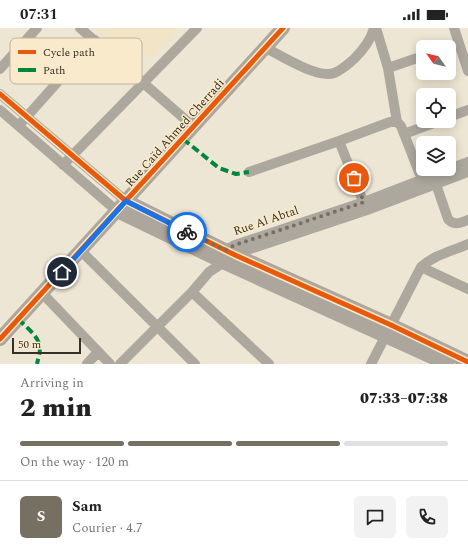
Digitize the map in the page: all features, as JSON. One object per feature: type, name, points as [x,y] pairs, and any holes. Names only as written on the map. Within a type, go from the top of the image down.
[{"type":"street","points":[[29,38],[38,28]]},
{"type":"street","points":[[80,28],[93,38]]},
{"type":"street","points":[[63,165],[72,154],[197,28]]},
{"type":"street","name":"Rue Caïd Ahmed Cherradi","points":[[0,337],[81,251],[284,28]]},
{"type":"street","points":[[266,48],[310,70],[333,74],[341,70],[359,54],[372,36],[375,28]]},
{"type":"street","points":[[375,28],[388,68],[397,122],[401,126],[423,184]]},
{"type":"street","points":[[454,28],[468,71]]},
{"type":"street","points":[[0,69],[10,58]]},
{"type":"street","points":[[388,68],[416,58]]},
{"type":"street","points":[[18,127],[57,84]]},
{"type":"street","points":[[143,84],[194,127]]},
{"type":"street","points":[[0,94],[72,154],[122,206]]},
{"type":"street","points":[[0,110],[63,165],[122,206],[225,256],[388,331],[468,362]]},
{"type":"street","points":[[456,114],[468,110]]},
{"type":"street","points":[[249,172],[339,142],[390,122],[397,122]]},
{"type":"street","points":[[404,134],[420,128]]},
{"type":"street","points":[[339,142],[365,206]]},
{"type":"street","name":"Rue Al Abtal","points":[[225,256],[247,250],[423,184],[468,162]]},
{"type":"street","name":"Rue Al Abtal","points":[[423,184],[436,184],[468,172]]},
{"type":"street","points":[[436,184],[451,223],[457,224],[468,220]]},
{"type":"street","points":[[371,364],[421,267],[436,257],[468,244]]},
{"type":"street","points":[[81,251],[195,364]]},
{"type":"street","points":[[120,364],[192,292],[225,256]]},
{"type":"street","points":[[421,267],[468,289]]},
{"type":"street","points":[[192,292],[268,364]]},
{"type":"street","points":[[42,293],[110,364]]},
{"type":"street","points":[[388,331],[446,364]]},
{"type":"street","points":[[87,364],[98,352]]},
{"type":"shaded area","points":[[95,28],[180,28],[151,59],[142,51],[142,38],[128,38],[126,36],[124,38],[106,38]]},
{"type":"marked path","points":[[183,139],[219,168],[236,174],[249,172]]},
{"type":"marked path","points":[[18,319],[32,332],[39,344],[40,350],[37,364]]},
{"type":"cycle path","points":[[0,339],[283,28]]},
{"type":"cycle path","points":[[0,94],[126,201],[235,255],[391,325],[468,362]]},
{"type":"way so far","points":[[187,232],[225,250],[235,245],[364,202],[354,178]]},
{"type":"route","points":[[62,272],[126,201],[187,232]]}]
